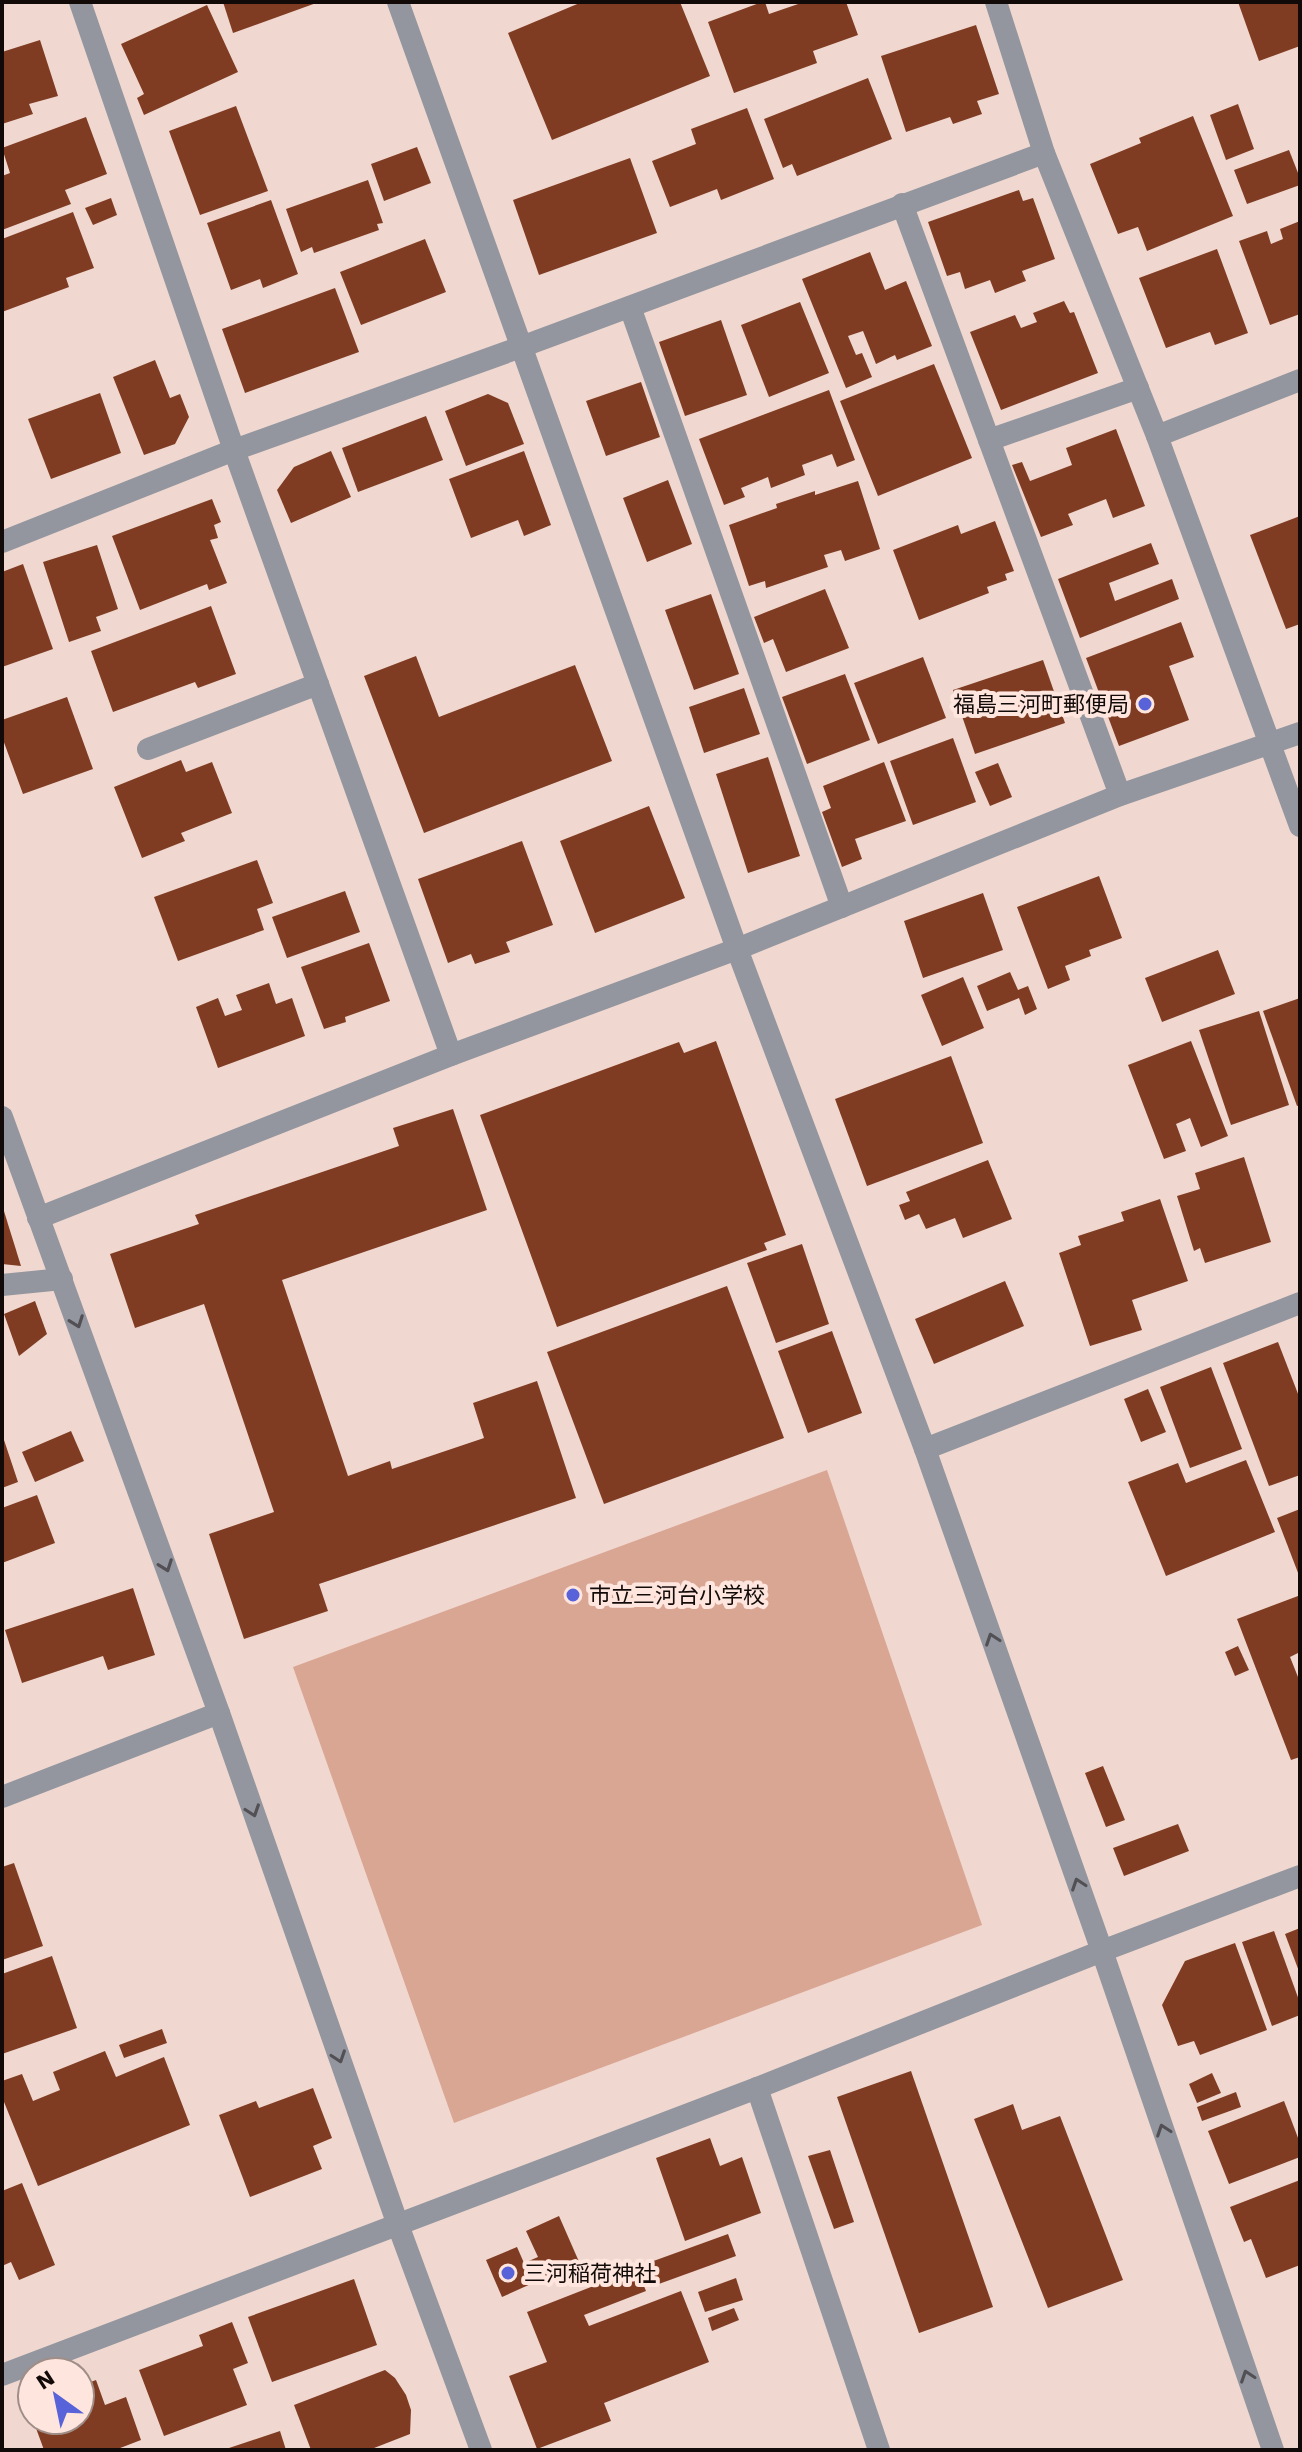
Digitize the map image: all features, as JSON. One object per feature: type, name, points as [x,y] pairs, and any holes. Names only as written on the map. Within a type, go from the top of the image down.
[{"type":"street","points":[[80,2],[234,450],[451,1055]]},
{"type":"street","points":[[398,2],[737,949],[925,1449],[1273,2450]]},
{"type":"street","points":[[996,2],[1044,153],[1157,436],[1300,826]]},
{"type":"street","points":[[2,542],[234,450],[1044,153]]},
{"type":"street","points":[[902,204],[1120,795]]},
{"type":"street","points":[[630,307],[842,907]]},
{"type":"street","points":[[1157,436],[1300,380]]},
{"type":"street","points":[[989,440],[1138,388]]},
{"type":"street","points":[[148,749],[318,684]]},
{"type":"street","points":[[38,1218],[451,1055],[737,949],[1120,795],[1300,733]]},
{"type":"street","points":[[2,1117],[219,1713],[398,2225],[481,2450]]},
{"type":"street","points":[[2,1285],[62,1279]]},
{"type":"street","points":[[925,1449],[1300,1303]]},
{"type":"street","points":[[2,1797],[219,1713]]},
{"type":"street","points":[[2,2375],[757,2088],[1300,1876]]},
{"type":"street","points":[[757,2088],[879,2450]]},
{"type":"shaded area","points":[[827,1470],[982,1925],[454,2123],[293,1667]]},
{"type":"building","points":[[223,2],[319,2],[233,33]]},
{"type":"building","points":[[582,2],[680,2],[710,76],[552,140],[508,33]]},
{"type":"building","points":[[765,2],[769,14],[804,2],[846,2],[858,35],[813,51],[817,63],[734,93],[708,22]]},
{"type":"building","points":[[1238,2],[1300,2],[1300,46],[1259,61]]},
{"type":"building","points":[[207,5],[238,72],[144,115],[137,98],[144,94],[121,44]]},
{"type":"building","points":[[976,25],[999,94],[977,101],[982,114],[953,124],[950,117],[906,132],[881,56]]},
{"type":"building","points":[[40,40],[58,96],[29,104],[33,114],[2,124],[2,52]]},
{"type":"building","points":[[868,78],[892,139],[797,176],[792,164],[783,168],[764,119]]},
{"type":"building","points":[[1238,104],[1254,149],[1226,160],[1210,115]]},
{"type":"building","points":[[236,106],[268,191],[200,215],[169,131]]},
{"type":"building","points":[[747,108],[774,179],[721,200],[717,189],[670,207],[652,161],[696,144],[691,129]]},
{"type":"building","points":[[1193,116],[1233,216],[1147,251],[1138,227],[1118,234],[1090,164],[1141,143],[1139,138]]},
{"type":"building","points":[[86,117],[107,174],[65,190],[71,204],[2,230],[2,176],[10,173],[2,148]]},
{"type":"building","points":[[417,147],[431,183],[384,201],[371,164]]},
{"type":"building","points":[[1289,150],[1300,185],[1247,204],[1234,170]]},
{"type":"building","points":[[630,158],[657,233],[539,275],[513,200]]},
{"type":"building","points":[[368,180],[383,223],[377,224],[379,230],[314,253],[312,247],[301,252],[286,209]]},
{"type":"building","points":[[1019,190],[1023,201],[1033,198],[1055,259],[1022,271],[1026,281],[995,293],[990,280],[965,289],[960,272],[947,276],[928,222]]},
{"type":"building","points":[[111,198],[117,215],[93,225],[85,208]]},
{"type":"building","points":[[271,200],[298,274],[263,288],[260,279],[231,290],[207,223]]},
{"type":"building","points":[[73,212],[94,268],[66,278],[69,287],[2,312],[2,239]]},
{"type":"building","points":[[1300,221],[1300,314],[1270,325],[1239,241],[1267,231],[1271,244],[1283,239],[1280,229]]},
{"type":"building","points":[[425,239],[446,292],[361,325],[340,272]]},
{"type":"building","points":[[1217,249],[1248,333],[1215,345],[1210,332],[1166,348],[1139,278]]},
{"type":"building","points":[[870,252],[885,290],[906,281],[932,346],[897,360],[895,355],[876,364],[863,331],[848,336],[856,355],[862,353],[872,377],[846,388],[802,279]]},
{"type":"building","points":[[335,288],[359,352],[245,393],[222,329]]},
{"type":"building","points":[[1064,301],[1070,313],[1074,312],[1098,373],[1001,410],[970,332],[1015,315],[1021,328],[1037,322],[1033,313]]},
{"type":"building","points":[[800,302],[829,373],[769,397],[741,325]]},
{"type":"building","points":[[721,320],[747,395],[685,416],[659,342]]},
{"type":"building","points":[[155,360],[170,398],[180,394],[189,417],[175,444],[144,455],[113,377]]},
{"type":"building","points":[[934,364],[972,458],[878,496],[840,401]]},
{"type":"building","points":[[641,382],[660,437],[606,456],[586,401]]},
{"type":"building","points":[[829,390],[855,460],[837,467],[832,454],[802,465],[805,475],[771,488],[768,477],[741,488],[745,497],[724,505],[699,439]]},
{"type":"building","points":[[100,393],[121,453],[51,479],[28,419]]},
{"type":"building","points":[[488,394],[508,403],[524,444],[466,466],[445,411]]},
{"type":"building","points":[[426,416],[443,460],[358,492],[342,448]]},
{"type":"building","points":[[1116,429],[1145,506],[1113,518],[1106,499],[1068,514],[1073,525],[1041,537],[1012,465],[1022,462],[1030,481],[1072,465],[1066,448]]},
{"type":"building","points":[[331,451],[351,497],[291,523],[277,490],[294,467]]},
{"type":"building","points":[[524,451],[551,525],[524,536],[518,520],[471,538],[449,479]]},
{"type":"building","points":[[668,480],[692,544],[647,562],[623,498]]},
{"type":"building","points":[[858,481],[880,549],[845,561],[841,550],[824,555],[828,567],[766,588],[765,581],[749,586],[729,525],[777,508],[776,504]]},
{"type":"building","points":[[212,499],[221,522],[214,525],[218,538],[210,540],[227,583],[209,590],[207,584],[140,610],[112,536]]},
{"type":"building","points":[[1300,516],[1300,624],[1286,629],[1250,535]]},
{"type":"building","points":[[995,521],[1014,571],[1005,574],[1007,580],[987,587],[989,593],[919,620],[893,550],[958,525],[961,534]]},
{"type":"building","points":[[1151,543],[1159,564],[1109,583],[1115,601],[1172,579],[1179,599],[1080,638],[1058,579]]},
{"type":"building","points":[[97,545],[118,609],[96,617],[101,631],[69,642],[43,562]]},
{"type":"building","points":[[23,564],[53,649],[2,667],[2,572]]},
{"type":"building","points":[[825,589],[849,648],[786,672],[773,639],[764,643],[754,617]]},
{"type":"building","points":[[711,594],[739,674],[694,690],[665,610]]},
{"type":"building","points":[[211,606],[236,674],[198,688],[195,682],[113,712],[91,651]]},
{"type":"building","points":[[1181,622],[1194,657],[1169,666],[1189,720],[1119,746],[1086,658]]},
{"type":"building","points":[[416,656],[439,717],[575,665],[612,761],[424,833],[364,676]]},
{"type":"building","points":[[923,657],[946,718],[878,744],[854,683]]},
{"type":"building","points":[[1043,660],[1065,723],[975,754],[953,690]]},
{"type":"building","points":[[845,674],[870,740],[807,764],[782,697]]},
{"type":"building","points":[[744,688],[760,734],[704,753],[689,707]]},
{"type":"building","points":[[67,697],[93,769],[23,794],[2,737],[2,720]]},
{"type":"building","points":[[953,738],[976,802],[913,825],[890,761]]},
{"type":"building","points":[[768,757],[800,856],[748,873],[716,774]]},
{"type":"building","points":[[181,760],[186,772],[212,762],[232,813],[181,833],[185,841],[142,858],[114,787]]},
{"type":"building","points":[[884,762],[906,821],[855,839],[862,859],[842,867],[822,812],[831,808],[823,786]]},
{"type":"building","points":[[998,763],[1012,797],[990,806],[975,772]]},
{"type":"building","points":[[649,806],[685,898],[595,933],[560,841]]},
{"type":"building","points":[[522,841],[553,925],[506,942],[510,952],[475,964],[471,954],[448,963],[418,879]]},
{"type":"building","points":[[257,860],[273,903],[257,909],[264,930],[178,961],[154,897]]},
{"type":"building","points":[[1099,876],[1122,938],[1089,950],[1091,956],[1065,966],[1070,980],[1048,989],[1017,907]]},
{"type":"building","points":[[345,891],[360,932],[287,958],[272,917]]},
{"type":"building","points":[[983,893],[1003,950],[923,978],[904,921]]},
{"type":"building","points":[[369,943],[390,1001],[345,1017],[346,1022],[324,1029],[301,967]]},
{"type":"building","points":[[1218,950],[1235,994],[1162,1022],[1145,978]]},
{"type":"building","points":[[1010,972],[1018,990],[1028,986],[1037,1009],[1025,1015],[1019,998],[987,1011],[977,986]]},
{"type":"building","points":[[963,977],[984,1028],[942,1046],[921,995]]},
{"type":"building","points":[[269,983],[276,1004],[292,998],[305,1036],[218,1068],[196,1007],[218,998],[225,1016],[242,1010],[236,995]]},
{"type":"building","points":[[1300,998],[1300,1105],[1297,1106],[1263,1011]]},
{"type":"building","points":[[1259,1011],[1289,1105],[1231,1125],[1199,1030]]},
{"type":"building","points":[[716,1041],[786,1235],[764,1243],[767,1250],[557,1327],[480,1115],[679,1042],[684,1053]]},
{"type":"building","points":[[1191,1041],[1228,1136],[1201,1147],[1190,1118],[1176,1124],[1186,1151],[1164,1159],[1128,1065]]},
{"type":"building","points":[[951,1056],[983,1143],[867,1186],[835,1099]]},
{"type":"building","points":[[453,1109],[487,1210],[282,1280],[348,1476],[390,1461],[392,1469],[484,1438],[473,1403],[537,1381],[576,1498],[319,1584],[328,1611],[244,1639],[209,1534],[274,1512],[204,1304],[135,1328],[110,1254],[199,1224],[195,1215],[399,1146],[393,1128]]},
{"type":"building","points":[[1244,1157],[1271,1242],[1205,1263],[1200,1248],[1194,1251],[1177,1196],[1200,1189],[1195,1173]]},
{"type":"building","points":[[988,1160],[1012,1219],[963,1238],[955,1218],[926,1229],[919,1214],[905,1220],[899,1205],[910,1201],[906,1192]]},
{"type":"building","points":[[1160,1199],[1188,1281],[1132,1300],[1142,1330],[1090,1346],[1059,1253],[1081,1245],[1078,1236],[1124,1221],[1121,1212]]},
{"type":"building","points":[[3,1208],[21,1266],[2,1264]]},
{"type":"building","points":[[802,1244],[829,1324],[776,1343],[747,1263]]},
{"type":"building","points":[[1005,1281],[1024,1326],[934,1364],[915,1319]]},
{"type":"building","points":[[727,1286],[784,1438],[604,1504],[547,1352]]},
{"type":"building","points":[[35,1301],[47,1334],[19,1356],[4,1314]]},
{"type":"building","points":[[832,1331],[862,1413],[808,1433],[778,1351]]},
{"type":"building","points":[[1278,1342],[1300,1399],[1300,1475],[1269,1486],[1223,1363]]},
{"type":"building","points":[[1211,1367],[1242,1449],[1190,1468],[1160,1387]]},
{"type":"building","points":[[1148,1389],[1166,1432],[1141,1442],[1124,1399]]},
{"type":"building","points":[[71,1431],[84,1461],[35,1482],[22,1452]]},
{"type":"building","points":[[2,1434],[18,1482],[2,1488]]},
{"type":"building","points":[[1246,1460],[1275,1532],[1166,1576],[1128,1482],[1178,1463],[1186,1483]]},
{"type":"building","points":[[37,1495],[55,1543],[2,1563],[2,1508]]},
{"type":"building","points":[[1300,1509],[1300,1578],[1277,1518]]},
{"type":"building","points":[[133,1588],[155,1655],[108,1670],[103,1656],[22,1683],[5,1630]]},
{"type":"building","points":[[1298,1596],[1300,1652],[1290,1657],[1300,1682],[1300,1757],[1291,1760],[1237,1619]]},
{"type":"building","points":[[1238,1646],[1249,1670],[1235,1676],[1225,1652]]},
{"type":"building","points":[[1103,1766],[1125,1820],[1106,1827],[1085,1773]]},
{"type":"building","points":[[1178,1824],[1189,1851],[1124,1876],[1113,1848]]},
{"type":"building","points":[[14,1863],[43,1946],[2,1960],[2,1867]]},
{"type":"building","points":[[1300,1928],[1300,1974],[1285,1934]]},
{"type":"building","points":[[1274,1931],[1300,2003],[1300,2015],[1272,2026],[1242,1942]]},
{"type":"building","points":[[1235,1943],[1267,2030],[1200,2055],[1194,2041],[1178,2046],[1162,2005],[1185,1961]]},
{"type":"building","points":[[52,1956],[77,2028],[2,2054],[2,1974]]},
{"type":"building","points":[[162,2029],[167,2043],[124,2058],[119,2045]]},
{"type":"building","points":[[105,2051],[116,2077],[164,2057],[190,2125],[38,2186],[2,2097],[2,2081],[22,2074],[33,2101],[60,2090],[53,2072]]},
{"type":"building","points":[[911,2071],[993,2307],[919,2333],[837,2097]]},
{"type":"building","points":[[1212,2073],[1221,2093],[1197,2103],[1189,2084]]},
{"type":"building","points":[[313,2088],[332,2138],[313,2146],[322,2169],[250,2197],[219,2115],[256,2101],[259,2108]]},
{"type":"building","points":[[1236,2092],[1241,2107],[1202,2121],[1197,2107]]},
{"type":"building","points":[[1284,2101],[1300,2143],[1300,2157],[1229,2184],[1208,2131]]},
{"type":"building","points":[[1013,2104],[1022,2130],[1060,2116],[1123,2280],[1048,2308],[974,2119]]},
{"type":"building","points":[[710,2138],[720,2166],[742,2157],[761,2213],[685,2241],[656,2158]]},
{"type":"building","points":[[830,2150],[854,2222],[834,2229],[808,2156]]},
{"type":"building","points":[[1300,2180],[1300,2265],[1266,2278],[1251,2239],[1244,2242],[1230,2207]]},
{"type":"building","points":[[22,2183],[55,2265],[19,2280],[11,2262],[2,2266],[2,2191]]},
{"type":"building","points":[[559,2216],[580,2264],[547,2279],[542,2267],[528,2273],[533,2283],[502,2297],[486,2260],[517,2247],[524,2263],[538,2257],[526,2231]]},
{"type":"building","points":[[728,2234],[736,2256],[656,2285],[648,2263]]},
{"type":"building","points":[[637,2269],[646,2291],[584,2315],[589,2326],[681,2291],[709,2362],[604,2403],[611,2421],[537,2449],[509,2376],[547,2362],[527,2312]]},
{"type":"building","points":[[736,2278],[743,2300],[705,2312],[698,2292]]},
{"type":"building","points":[[354,2279],[377,2345],[272,2382],[248,2317]]},
{"type":"building","points":[[734,2308],[739,2320],[712,2331],[708,2318]]},
{"type":"building","points":[[232,2322],[248,2363],[233,2369],[247,2405],[164,2436],[139,2370],[203,2346],[199,2335]]},
{"type":"building","points":[[385,2370],[395,2378],[406,2395],[411,2410],[410,2434],[369,2450],[311,2450],[294,2405]]},
{"type":"building","points":[[96,2380],[105,2405],[126,2397],[141,2440],[115,2450],[44,2450],[39,2436],[96,2436]]},
{"type":"building","points":[[280,2431],[286,2450],[226,2450],[226,2449]]},
{"type":"place","name":"福島三河町郵便局","points":[[1145,704]]},
{"type":"place","name":"市立三河台小学校","points":[[573,1595]]},
{"type":"place","name":"三河稲荷神社","points":[[508,2273]]}]
